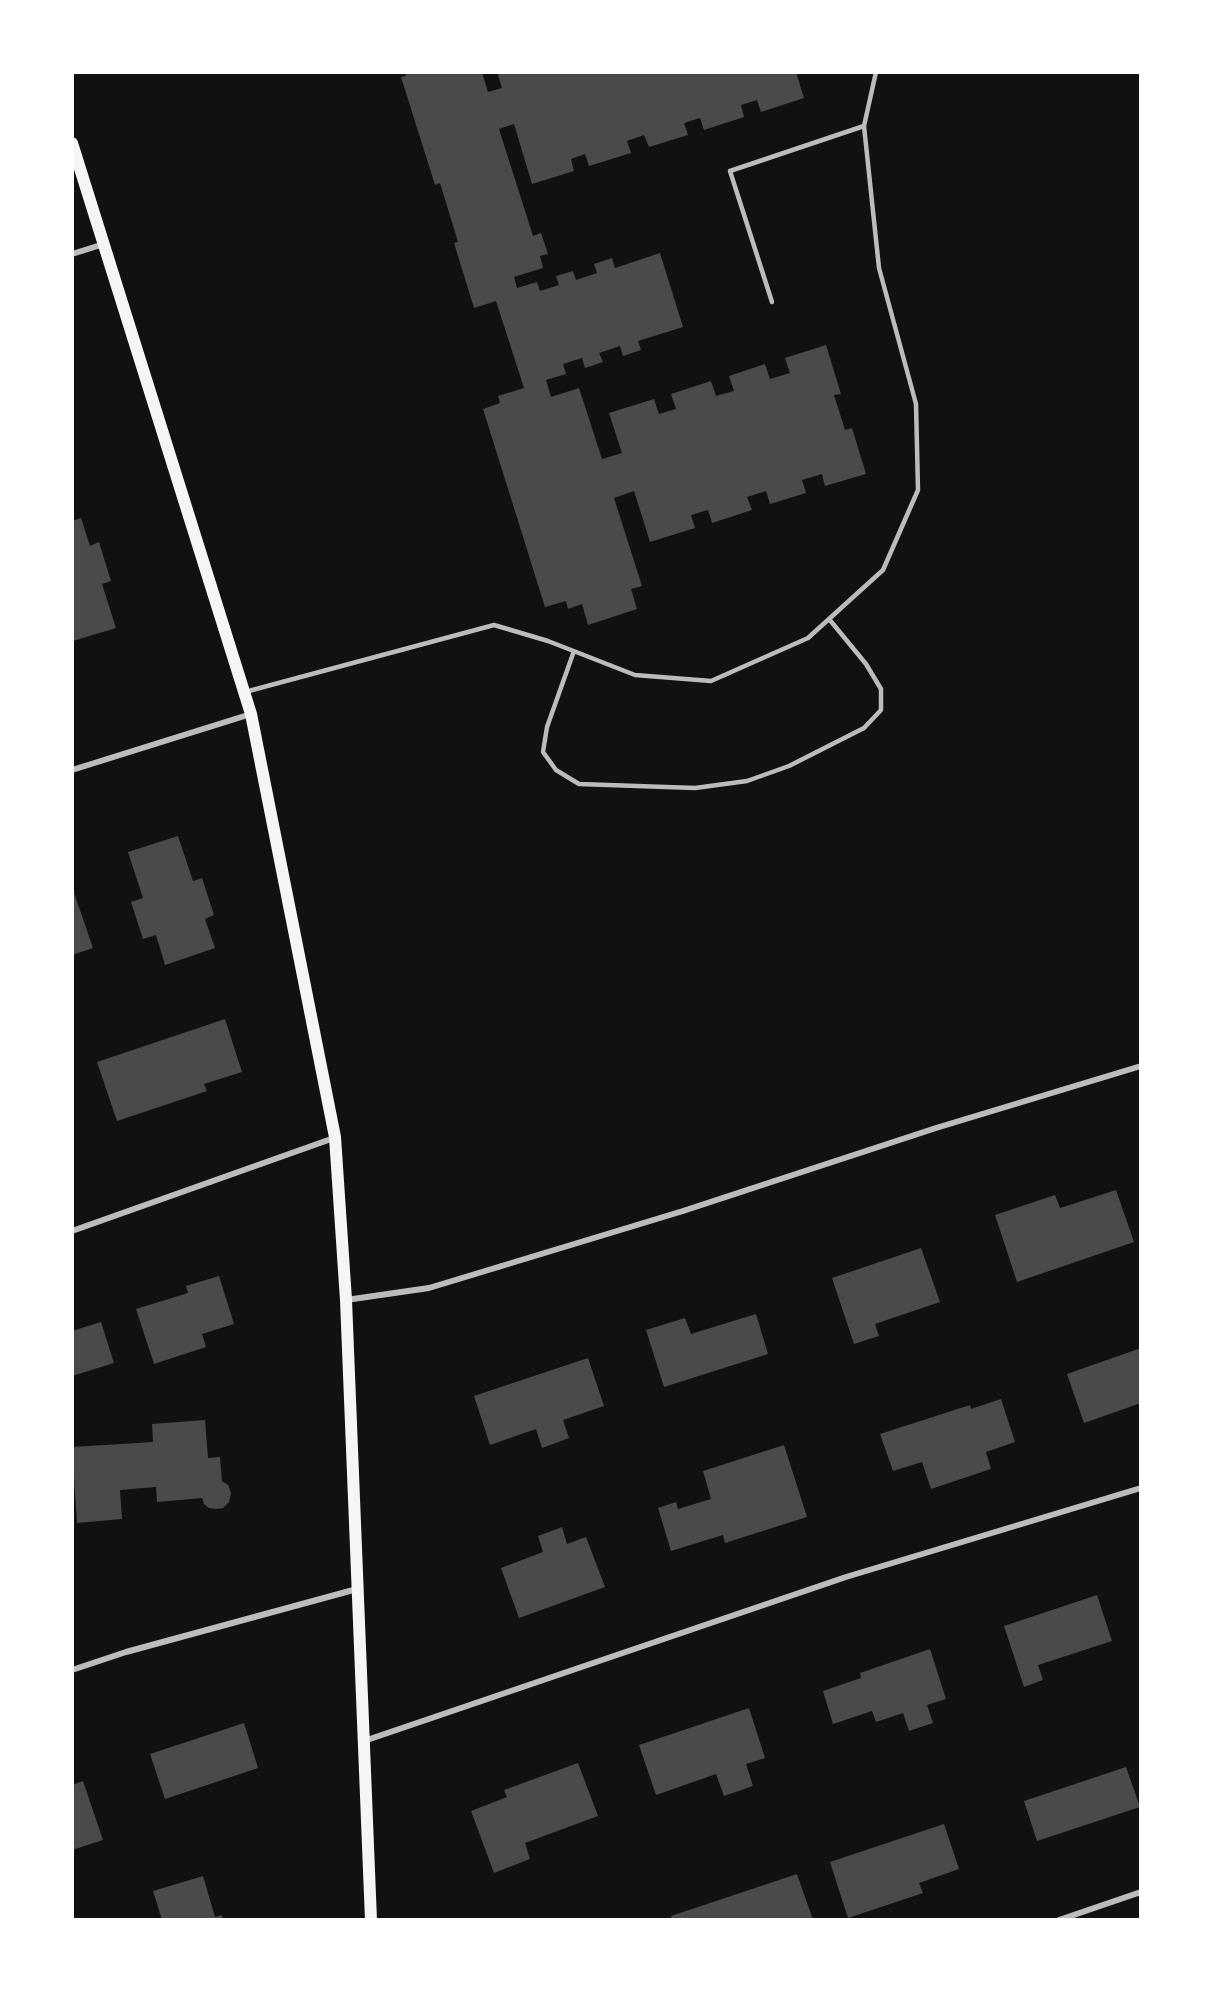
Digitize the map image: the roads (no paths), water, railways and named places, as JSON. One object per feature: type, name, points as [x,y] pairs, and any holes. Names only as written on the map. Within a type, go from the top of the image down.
[{"type":"main road","points":[[72,143],[251,714],[335,1137],[346,1300],[371,1920]]},
{"type":"street","points":[[72,254],[104,244]]},
{"type":"street","points":[[72,771],[251,714]]},
{"type":"street","points":[[346,1300],[429,1288],[683,1211],[936,1128],[1141,1066]]},
{"type":"street","points":[[72,1231],[335,1137]]},
{"type":"street","points":[[363,1741],[846,1577],[1141,1488]]},
{"type":"street","points":[[72,1670],[126,1652],[358,1589]]},
{"type":"street","points":[[1059,1920],[1141,1892]]},
{"type":"lane","points":[[244,692],[494,625],[574,651],[635,675],[711,681],[808,638],[883,570],[918,490],[916,404],[879,268],[864,126],[876,72]]},
{"type":"lane","points":[[772,302],[730,171],[864,126]]},
{"type":"lane","points":[[574,651],[548,728],[543,752],[556,770],[579,784],[695,788],[747,781],[789,766],[864,728],[881,710],[881,689],[866,664],[829,620]]}]
